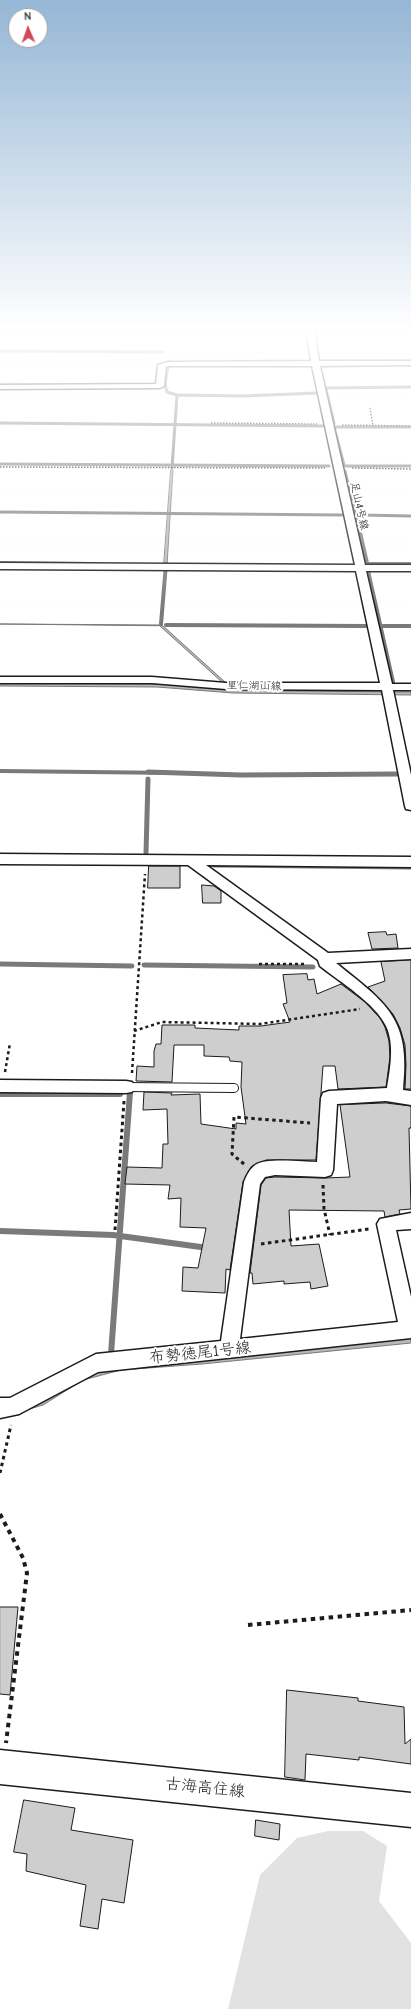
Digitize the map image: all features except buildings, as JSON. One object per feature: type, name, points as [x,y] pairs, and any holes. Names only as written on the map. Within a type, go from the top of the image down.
[{"type":"street","name":"足山4号線","points":[[329,424],[388,687]]},
{"type":"street","points":[[0,566],[411,568]]},
{"type":"street","name":"里仁湖山線","points":[[0,680],[152,680],[226,686],[411,687]]},
{"type":"street","points":[[388,687],[411,806]]},
{"type":"street","points":[[0,859],[411,862]]},
{"type":"street","points":[[190,860],[325,960],[385,1013],[396,1035],[398,1056],[394,1095]]},
{"type":"street","points":[[325,960],[411,954]]},
{"type":"street","points":[[2,1086],[126,1087]]},
{"type":"street","points":[[229,1350],[252,1182],[257,1174],[260,1170],[274,1168],[325,1170],[329,1098],[394,1095],[411,1098]]},
{"type":"street","points":[[410,1329],[386,1224],[411,1221]]},
{"type":"street","name":"布勢徳尾1号線","points":[[6,1408],[96,1363],[229,1350],[410,1329]]},
{"type":"street","name":"古海高住線","points":[[1,1767],[411,1810]]},
{"type":"lane","points":[[126,1087],[234,1088]]},
{"type":"path","points":[[211,423],[411,426]]},
{"type":"path","points":[[0,467],[411,468]]},
{"type":"path","points":[[115,1230],[126,1087],[132,1082],[134,1031],[146,860]]},
{"type":"path","points":[[259,964],[325,960]]},
{"type":"path","points":[[134,1031],[162,1022],[260,1024],[377,1005]]},
{"type":"path","points":[[2,1086],[10,1043]]},
{"type":"path","points":[[257,1174],[238,1161],[232,1154],[234,1117],[328,1124]]},
{"type":"path","points":[[322,1170],[324,1209],[330,1235]]},
{"type":"path","points":[[243,1245],[386,1227]]},
{"type":"path","points":[[0,1473],[0,1467],[11,1429],[6,1408]]},
{"type":"path","points":[[0,1514],[3,1525],[27,1564],[1,1767]]},
{"type":"path","points":[[248,1625],[411,1610]]},
{"type":"shaded area","points":[[171,470],[173,470],[167,565],[164,565]]},
{"type":"shaded area","points":[[0,624],[162,625],[225,682],[223,683],[160,626]]},
{"type":"shaded area","points":[[0,683],[159,684],[278,691],[411,692],[411,695],[233,693],[157,687],[0,686]]},
{"type":"shaded area","points":[[411,1339],[411,1343],[202,1364],[121,1370],[83,1380],[43,1405],[13,1414],[82,1377],[121,1366],[200,1361]]},
{"type":"shaded area","points":[[328,1831],[363,1831],[387,1846],[379,1901],[411,1943],[411,2009],[228,2009],[260,1875],[297,1838]]},
{"type":"waterway","points":[[0,423],[175,425]]},
{"type":"waterway","points":[[172,465],[175,425]]},
{"type":"waterway","points":[[175,425],[323,426]]},
{"type":"waterway","points":[[344,465],[334,427],[411,427]]},
{"type":"waterway","points":[[0,464],[172,465]]},
{"type":"waterway","points":[[172,465],[329,466]]},
{"type":"waterway","points":[[344,466],[411,466]]},
{"type":"waterway","points":[[345,471],[358,525]]},
{"type":"waterway","points":[[0,512],[342,515]]},
{"type":"waterway","points":[[361,515],[411,516]]},
{"type":"waterway","points":[[358,524],[367,563]]},
{"type":"waterway","points":[[0,563],[95,564]]},
{"type":"waterway","points":[[161,624],[166,564]]},
{"type":"waterway","points":[[368,564],[411,564]]},
{"type":"waterway","points":[[368,571],[393,682]]},
{"type":"waterway","points":[[166,625],[366,626]]},
{"type":"waterway","points":[[383,626],[411,626]]},
{"type":"waterway","points":[[0,771],[177,773]]},
{"type":"waterway","points":[[148,772],[241,775],[397,774]]},
{"type":"waterway","points":[[146,853],[148,779]]},
{"type":"waterway","points":[[214,865],[411,867]]},
{"type":"waterway","points":[[0,964],[132,966]]},
{"type":"waterway","points":[[144,965],[313,967]]},
{"type":"waterway","points":[[373,994],[387,1007]]},
{"type":"waterway","points":[[120,1236],[130,1092]]},
{"type":"waterway","points":[[0,1094],[120,1094]]},
{"type":"waterway","points":[[0,1231],[120,1236]]},
{"type":"waterway","points":[[111,1354],[120,1236]]},
{"type":"waterway","points":[[120,1236],[208,1248]]}]
